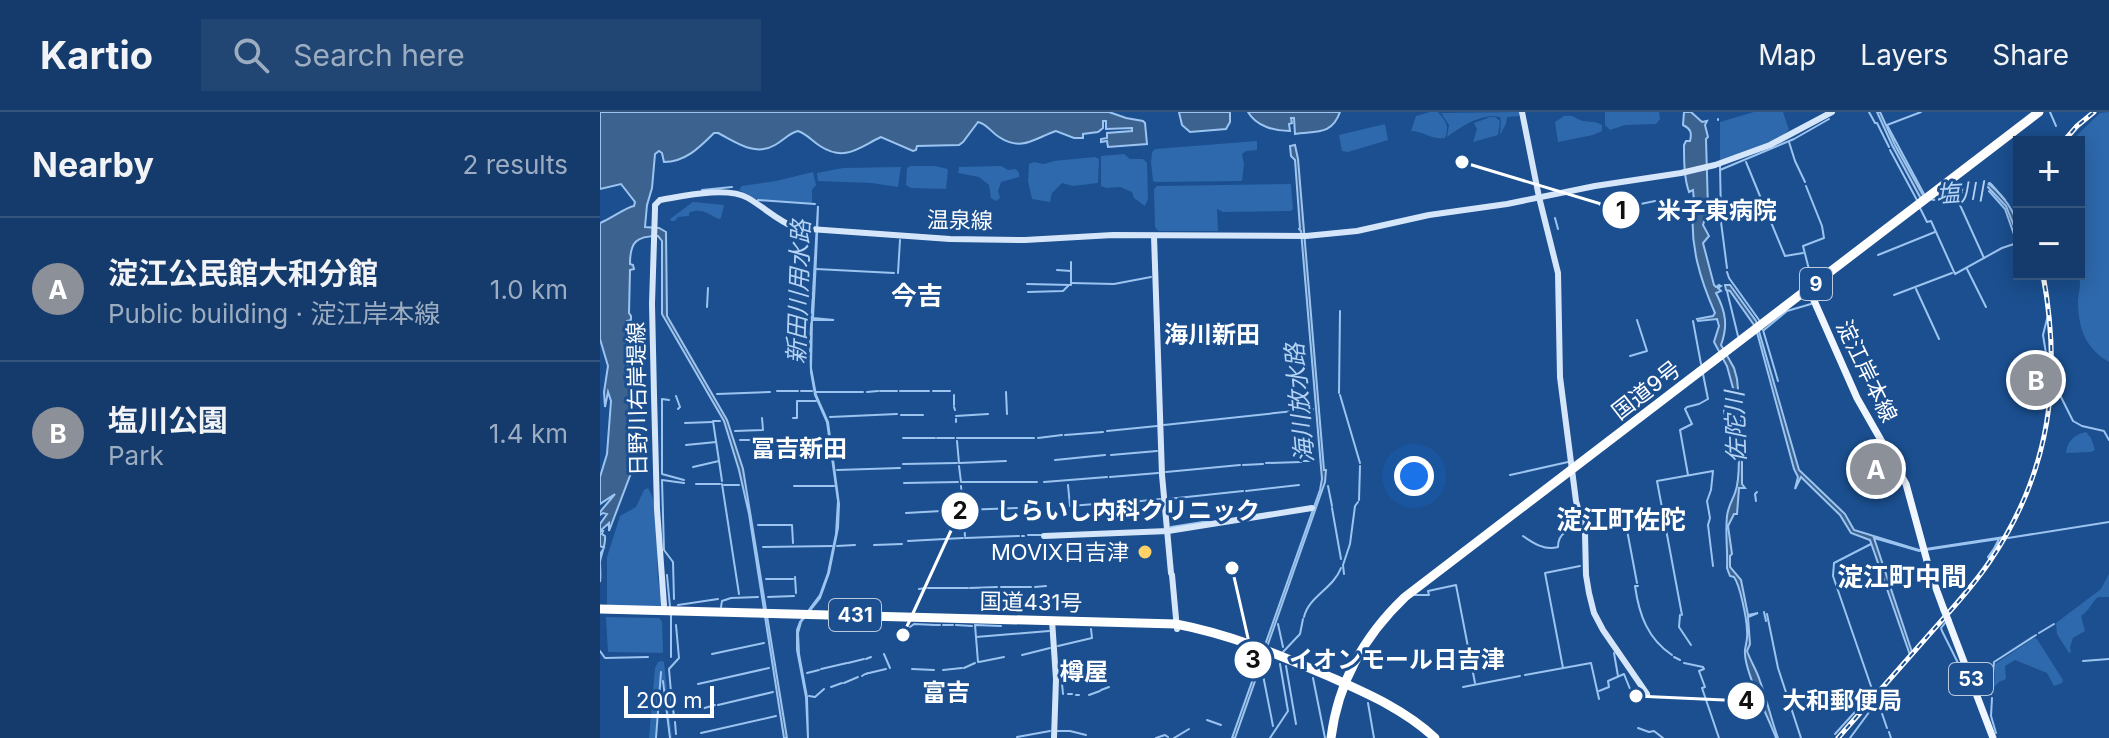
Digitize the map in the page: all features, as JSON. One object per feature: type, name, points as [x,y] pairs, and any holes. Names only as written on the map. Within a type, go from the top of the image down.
[{"type":"highway","name":"国道9号","points":[[1331,738],[1344,685],[1370,636],[1399,603],[2039,112]]},
{"type":"highway","name":"国道431号","points":[[600,611],[659,610],[1176,626],[1264,652],[1344,685],[1392,707],[1432,738]]},
{"type":"main road","name":"淀江岸本線","points":[[1808,290],[1857,398],[1906,484],[1934,584],[1993,738]]},
{"type":"street","points":[[1522,112],[1539,197],[1556,259],[1560,377],[1576,501],[1585,533],[1586,575],[1594,613],[1647,694]]},
{"type":"street","name":"温泉線","points":[[655,227],[655,205],[660,200],[730,192],[750,200],[786,224],[804,230],[1025,240],[1302,236],[1357,231],[1429,215],[1507,204],[1713,165],[1791,136],[1832,112]]},
{"type":"street","name":"日野川右岸堤線","points":[[655,227],[653,319],[659,610]]},
{"type":"street","points":[[1154,236],[1161,451],[1176,626]]},
{"type":"street","points":[[1044,536],[1168,531],[1312,508]]},
{"type":"street","points":[[1052,622],[1056,679],[1054,738]]},
{"type":"shaded area","points":[[1438,112],[1445,121],[1445,138],[1411,131],[1416,116]]},
{"type":"shaded area","points":[[1519,112],[1519,116],[1507,117],[1500,135],[1500,117],[1493,116],[1472,121],[1447,137],[1449,125],[1441,113]]},
{"type":"shaded area","points":[[1605,112],[1659,112],[1660,119],[1656,124],[1625,125],[1610,130],[1605,125]]},
{"type":"shaded area","points":[[1754,112],[1783,112],[1789,130],[1766,144],[1720,160],[1720,122]]},
{"type":"shaded area","points":[[2109,112],[2109,362],[2094,350],[2084,336],[2078,300],[2079,280],[2085,280],[2085,136],[2076,136],[2100,113]]},
{"type":"shaded area","points":[[1564,116],[1599,123],[1602,131],[1558,142],[1555,122]]},
{"type":"shaded area","points":[[1490,117],[1500,121],[1498,135],[1473,142],[1477,129],[1474,123]]},
{"type":"shaded area","points":[[1385,124],[1388,140],[1342,151],[1339,135]]},
{"type":"shaded area","points":[[1257,141],[1257,150],[1242,154],[1242,181],[1153,181],[1151,162],[1155,149]]},
{"type":"shaded area","points":[[1124,154],[1130,159],[1143,159],[1147,163],[1148,199],[1145,206],[1134,198],[1132,192],[1120,187],[1101,186],[1101,156]]},
{"type":"shaded area","points":[[1099,159],[1098,183],[1073,186],[1062,183],[1052,193],[1050,202],[1032,199],[1028,181],[1029,164]]},
{"type":"shaded area","points":[[1001,166],[1008,170],[1016,169],[1019,177],[1001,182],[998,191],[1000,198],[996,201],[991,198],[989,185],[979,177],[958,173],[959,167]]},
{"type":"shaded area","points":[[901,167],[898,187],[818,181],[817,173],[843,168]]},
{"type":"shaded area","points":[[907,168],[948,169],[946,189],[911,188],[906,185]]},
{"type":"shaded area","points":[[813,172],[816,185],[812,190],[812,204],[758,200],[739,190],[742,186]]},
{"type":"shaded area","points":[[1291,184],[1291,211],[1223,212],[1217,209],[1218,231],[1158,231],[1155,227],[1154,189],[1157,186]]},
{"type":"shaded area","points":[[693,202],[724,205],[721,218],[697,211],[671,221]]},
{"type":"shaded area","points":[[2086,432],[2095,450],[2066,453],[2072,439]]},
{"type":"shaded area","points":[[648,488],[657,519],[658,578],[662,604],[659,607],[607,606],[607,557],[620,516],[636,507]]},
{"type":"shaded area","points":[[2109,574],[2109,597],[2098,597],[2081,616],[2085,631],[2073,638],[2069,653],[2057,634],[2056,623],[2101,589]]},
{"type":"shaded area","points":[[606,617],[659,618],[662,621],[663,653],[608,652]]},
{"type":"shaded area","points":[[2034,638],[2063,680],[2062,683],[2054,686],[2047,673],[2015,660],[2005,666],[2006,679],[1994,687],[1995,664]]},
{"type":"shaded area","points":[[662,661],[672,738],[662,679],[656,738],[649,738],[655,668]]},
{"type":"water","points":[[600,112],[1109,112],[1145,123],[1147,144],[1108,147],[1107,141],[1101,142],[1101,139],[1107,138],[1107,133],[1132,131],[1132,128],[1106,129],[1106,121],[1103,121],[1103,128],[1083,134],[1083,138],[1056,131],[1022,144],[999,137],[978,122],[959,145],[917,146],[913,151],[881,137],[844,153],[829,151],[798,131],[775,145],[760,149],[746,147],[714,133],[679,160],[664,162],[662,153],[659,151],[655,154],[645,227],[666,232],[667,316],[727,420],[743,469],[787,738],[784,738],[749,514],[739,470],[724,421],[662,314],[662,241],[658,236],[639,239],[631,250],[630,264],[634,269],[630,270],[631,320],[627,321],[628,365],[632,367],[631,473],[609,531],[609,523],[600,531],[600,524],[607,514],[600,515],[600,512],[615,494],[600,504],[600,477],[607,454],[611,401],[608,392],[605,407],[608,366],[600,339],[600,223],[634,206],[635,202],[621,184],[600,189]]},
{"type":"water","points":[[1179,112],[1230,112],[1230,122],[1226,129],[1190,132],[1182,125]]},
{"type":"water","points":[[1248,112],[1340,112],[1328,128],[1295,134],[1294,118],[1289,124],[1290,131],[1278,130],[1261,124]]},
{"type":"water","name":"佐陀川","points":[[1684,112],[1691,112],[1702,122],[1707,121],[1708,209],[1703,225],[1709,236],[1703,243],[1714,285],[1721,286],[1718,288],[1721,291],[1716,293],[1725,319],[1721,345],[1737,379],[1742,431],[1742,484],[1745,488],[1739,488],[1737,514],[1728,526],[1732,554],[1730,567],[1741,580],[1748,615],[1758,613],[1748,617],[1750,644],[1747,651],[1759,677],[1778,738],[1757,694],[1745,659],[1747,626],[1743,603],[1736,581],[1727,568],[1727,516],[1737,487],[1739,468],[1736,429],[1733,423],[1729,430],[1730,443],[1724,410],[1733,388],[1727,366],[1714,342],[1719,326],[1717,319],[1697,319],[1715,313],[1697,262],[1693,208],[1683,208],[1692,206],[1694,201],[1693,190],[1689,192],[1685,175],[1684,145],[1691,136],[1683,125]]},
{"type":"water","points":[[1877,112],[1880,112],[1923,195],[1934,197],[1989,184],[2010,208],[2013,224],[2006,206],[1988,187],[1934,200],[1920,197]]},
{"type":"water","points":[[1295,145],[1325,482],[1235,738],[1232,738],[1322,479],[1295,160],[1291,156],[1290,146]]},
{"type":"water","points":[[818,206],[813,318],[834,320],[812,320],[811,368],[816,395],[828,422],[839,504],[838,528],[829,573],[820,598],[801,622],[798,633],[807,697],[808,738],[806,697],[797,650],[797,630],[800,622],[820,595],[828,573],[836,534],[838,501],[827,422],[815,395],[811,372],[810,344]]},
{"type":"water","points":[[1725,285],[1730,285],[1756,321],[1799,470],[1845,514],[1854,530],[1919,550],[2004,537],[1998,541],[1919,551],[1874,538],[1912,652],[1910,655],[1870,540],[1851,533],[1840,515],[1801,477],[1795,489],[1798,477],[1758,336],[1754,325]]},
{"type":"water","points":[[600,531],[605,536],[604,548],[600,546]]},
{"type":"waterway","points":[[1869,112],[1889,147]]},
{"type":"waterway","name":"塩川","points":[[1921,112],[1887,125],[1924,194]]},
{"type":"waterway","points":[[2050,112],[2056,126]]},
{"type":"waterway","points":[[1720,170],[1794,139],[1829,119]]},
{"type":"waterway","points":[[1789,142],[1805,182]]},
{"type":"waterway","points":[[1890,150],[1918,202]]},
{"type":"waterway","points":[[1746,162],[1762,201]]},
{"type":"waterway","points":[[1720,165],[1721,218]]},
{"type":"waterway","name":"塩川","points":[[1937,196],[1990,183]]},
{"type":"waterway","name":"塩川","points":[[1991,184],[2005,200]]},
{"type":"waterway","points":[[1806,186],[1824,238],[1803,246],[1812,281]]},
{"type":"waterway","points":[[702,190],[732,187]]},
{"type":"waterway","points":[[1920,208],[1927,222],[1931,221],[1955,274],[2017,243],[2005,209],[1989,191]]},
{"type":"waterway","points":[[1955,194],[1984,258]]},
{"type":"waterway","points":[[758,200],[815,204]]},
{"type":"waterway","points":[[1600,205],[1615,203],[1631,206],[1655,201]]},
{"type":"waterway","points":[[1763,203],[1785,256],[1803,253]]},
{"type":"waterway","points":[[1555,218],[1558,229]]},
{"type":"waterway","points":[[1721,222],[1727,268]]},
{"type":"waterway","points":[[1878,255],[1935,232]]},
{"type":"waterway","points":[[898,273],[900,240]]},
{"type":"waterway","points":[[1027,284],[1071,285],[1071,262]]},
{"type":"waterway","name":"新田川用水路","points":[[816,269],[894,273]]},
{"type":"waterway","points":[[1967,269],[1986,307]]},
{"type":"waterway","points":[[1057,270],[1071,271]]},
{"type":"waterway","points":[[1727,272],[1759,320]]},
{"type":"waterway","points":[[1894,295],[1952,273]]},
{"type":"waterway","points":[[1071,283],[1114,284],[1151,277]]},
{"type":"waterway","points":[[2042,280],[2048,315],[2043,335],[2049,372],[2073,421],[2104,431],[2109,440]]},
{"type":"waterway","points":[[1028,292],[1063,291],[1068,286]]},
{"type":"waterway","points":[[707,307],[708,288]]},
{"type":"waterway","points":[[1916,289],[1939,339]]},
{"type":"waterway","points":[[1727,291],[1738,336]]},
{"type":"waterway","points":[[1764,330],[1787,311],[1811,304]]},
{"type":"waterway","points":[[1339,393],[1340,311]]},
{"type":"waterway","points":[[1630,356],[1647,351],[1637,320]]},
{"type":"waterway","points":[[1693,321],[1701,364]]},
{"type":"waterway","points":[[1763,330],[1778,381]]},
{"type":"waterway","name":"新田川用水路","points":[[797,338],[806,339]]},
{"type":"waterway","points":[[1688,475],[1680,430],[1692,424],[1685,409],[1708,399],[1703,374]]},
{"type":"waterway","points":[[777,391],[798,391]]},
{"type":"waterway","points":[[801,391],[812,391]]},
{"type":"waterway","points":[[867,392],[878,391]]},
{"type":"waterway","points":[[880,391],[897,391]]},
{"type":"waterway","points":[[900,391],[929,391]]},
{"type":"waterway","points":[[933,391],[950,391]]},
{"type":"waterway","points":[[717,394],[770,392]]},
{"type":"waterway","points":[[816,392],[863,392]]},
{"type":"waterway","points":[[1006,392],[1007,414]]},
{"type":"waterway","points":[[1340,395],[1360,463]]},
{"type":"waterway","points":[[676,396],[678,409]]},
{"type":"waterway","points":[[954,398],[954,405]]},
{"type":"waterway","points":[[669,400],[662,399],[662,474],[684,480]]},
{"type":"waterway","points":[[793,418],[797,418],[797,401],[816,401]]},
{"type":"waterway","name":"海川放水路","points":[[1164,425],[1313,409]]},
{"type":"waterway","points":[[830,417],[897,414]]},
{"type":"waterway","points":[[956,416],[988,414]]},
{"type":"waterway","points":[[901,415],[923,415]]},
{"type":"waterway","points":[[735,431],[763,430],[762,418]]},
{"type":"waterway","points":[[720,421],[713,421],[722,481]]},
{"type":"waterway","points":[[685,423],[712,422]]},
{"type":"waterway","points":[[1107,431],[1157,426]]},
{"type":"waterway","points":[[1065,435],[1103,432]]},
{"type":"waterway","points":[[1038,438],[1062,435]]},
{"type":"waterway","points":[[903,438],[935,438]]},
{"type":"waterway","points":[[937,438],[954,438]]},
{"type":"waterway","points":[[957,438],[1034,438]]},
{"type":"waterway","points":[[740,440],[764,440]]},
{"type":"waterway","points":[[765,440],[828,441]]},
{"type":"waterway","points":[[957,441],[959,463],[1006,461]]},
{"type":"waterway","points":[[686,445],[716,442]]},
{"type":"waterway","points":[[1111,455],[1157,451]]},
{"type":"waterway","points":[[1055,460],[1105,455]]},
{"type":"waterway","points":[[693,467],[719,461]]},
{"type":"waterway","name":"海川放水路","points":[[1303,461],[1315,461]]},
{"type":"waterway","name":"海川放水路","points":[[1266,463],[1301,462]]},
{"type":"waterway","points":[[1510,475],[1568,462]]},
{"type":"waterway","points":[[903,464],[957,463]]},
{"type":"waterway","points":[[1243,465],[1263,464]]},
{"type":"waterway","points":[[1166,472],[1240,465]]},
{"type":"waterway","points":[[959,466],[961,482],[1037,482]]},
{"type":"waterway","points":[[1359,500],[1360,466]]},
{"type":"waterway","points":[[837,470],[900,468]]},
{"type":"waterway","points":[[1682,615],[1657,481],[1713,471],[1707,501],[1713,566]]},
{"type":"waterway","points":[[1110,477],[1158,473]]},
{"type":"waterway","points":[[1044,482],[1107,477]]},
{"type":"waterway","points":[[674,599],[673,562],[664,550],[662,480],[684,483]]},
{"type":"waterway","points":[[904,483],[958,482]]},
{"type":"waterway","points":[[696,484],[720,484]]},
{"type":"waterway","points":[[722,484],[739,594]]},
{"type":"waterway","points":[[724,485],[739,485]]},
{"type":"waterway","points":[[1068,485],[1070,506],[1108,503]]},
{"type":"waterway","points":[[1246,491],[1299,485]]},
{"type":"waterway","points":[[794,486],[834,486]]},
{"type":"waterway","points":[[961,486],[963,510],[1017,508]]},
{"type":"waterway","points":[[1328,486],[1332,506]]},
{"type":"waterway","points":[[1168,499],[1243,491]]},
{"type":"waterway","points":[[1756,501],[1757,492]]},
{"type":"waterway","points":[[1132,502],[1160,499]]},
{"type":"waterway","points":[[1344,574],[1343,565],[1358,502]]},
{"type":"waterway","points":[[1332,508],[1341,559]]},
{"type":"waterway","points":[[906,513],[959,510]]},
{"type":"waterway","points":[[963,512],[965,536]]},
{"type":"waterway","points":[[1171,527],[1209,521]]},
{"type":"waterway","points":[[2008,538],[2109,522]]},
{"type":"waterway","points":[[758,525],[792,525],[793,543]]},
{"type":"waterway","points":[[1523,536],[1539,546],[1553,548],[1558,547],[1565,532],[1580,530]]},
{"type":"waterway","points":[[1627,530],[1637,583]]},
{"type":"waterway","points":[[1028,535],[1041,535]]},
{"type":"waterway","points":[[965,538],[1019,536]]},
{"type":"waterway","points":[[908,541],[963,538]]},
{"type":"waterway","points":[[874,545],[902,544]]},
{"type":"waterway","points":[[1835,734],[1873,692],[1833,576],[1834,563],[1871,544]]},
{"type":"waterway","points":[[837,546],[855,545]]},
{"type":"waterway","points":[[763,547],[832,546]]},
{"type":"waterway","points":[[1563,668],[1545,573],[1580,566]]},
{"type":"waterway","points":[[1304,617],[1311,603],[1333,582],[1341,568]]},
{"type":"waterway","points":[[667,575],[670,607]]},
{"type":"waterway","points":[[795,577],[796,593]]},
{"type":"waterway","points":[[766,579],[793,579]]},
{"type":"waterway","points":[[1414,595],[1429,595],[1428,591],[1456,585],[1475,683]]},
{"type":"waterway","points":[[1035,587],[1046,586]]},
{"type":"waterway","points":[[1638,586],[1635,586],[1637,597],[1646,625],[1657,642],[1672,655]]},
{"type":"waterway","points":[[970,588],[997,587]]},
{"type":"waterway","points":[[1001,587],[1031,587]]},
{"type":"waterway","points":[[919,589],[926,588]]},
{"type":"waterway","points":[[928,588],[968,588]]},
{"type":"waterway","points":[[768,597],[794,596]]},
{"type":"waterway","points":[[721,607],[722,601],[731,598],[758,597]]},
{"type":"waterway","points":[[678,605],[718,599]]},
{"type":"waterway","points":[[1764,612],[1766,621]]},
{"type":"waterway","points":[[671,614],[671,657]]},
{"type":"waterway","points":[[1767,614],[1778,668],[1801,738]]},
{"type":"waterway","points":[[1680,615],[1679,627],[1691,645]]},
{"type":"waterway","points":[[1283,652],[1300,634],[1303,619]]},
{"type":"waterway","points":[[1945,623],[1942,631],[1971,689]]},
{"type":"waterway","points":[[910,627],[914,624],[935,625]]},
{"type":"waterway","points":[[1278,624],[1283,647]]},
{"type":"waterway","points":[[2039,633],[2054,624]]},
{"type":"waterway","points":[[672,704],[669,669],[679,658],[676,625]]},
{"type":"waterway","points":[[943,625],[953,625]]},
{"type":"waterway","points":[[956,625],[972,626]]},
{"type":"waterway","points":[[978,662],[975,625],[1001,626]]},
{"type":"waterway","points":[[1058,646],[1092,638],[1091,629]]},
{"type":"waterway","points":[[976,637],[1049,631]]},
{"type":"waterway","points":[[1991,694],[1994,662],[2036,635]]},
{"type":"waterway","points":[[712,654],[764,643]]},
{"type":"waterway","points":[[1022,655],[1050,648]]},
{"type":"waterway","points":[[600,651],[605,658],[648,657]]},
{"type":"waterway","points":[[1614,653],[1618,676]]},
{"type":"waterway","points":[[884,654],[890,668]]},
{"type":"waterway","points":[[866,659],[871,657]]},
{"type":"waterway","points":[[979,662],[1004,657]]},
{"type":"waterway","points":[[1674,657],[1680,660]]},
{"type":"waterway","points":[[848,663],[864,659]]},
{"type":"waterway","points":[[2083,661],[2109,659]]},
{"type":"waterway","points":[[821,669],[847,663]]},
{"type":"waterway","points":[[964,668],[975,663]]},
{"type":"waterway","points":[[1525,675],[1591,663],[1599,699]]},
{"type":"waterway","points":[[1684,663],[1704,669],[1699,671],[1705,687],[1702,688],[1719,738]]},
{"type":"waterway","points":[[1270,738],[1288,711],[1280,664]]},
{"type":"waterway","points":[[1286,666],[1296,724]]},
{"type":"waterway","points":[[698,684],[769,668]]},
{"type":"waterway","points":[[943,670],[962,668]]},
{"type":"waterway","points":[[869,673],[886,669]]},
{"type":"waterway","points":[[912,669],[934,670]]},
{"type":"waterway","points":[[807,673],[819,670]]},
{"type":"waterway","points":[[1262,670],[1273,726]]},
{"type":"waterway","points":[[656,738],[661,672]]},
{"type":"waterway","points":[[1061,673],[1063,694]]},
{"type":"waterway","points":[[1599,691],[1609,687],[1608,681],[1624,674],[1634,699]]},
{"type":"waterway","points":[[1463,687],[1520,676]]},
{"type":"waterway","points":[[844,683],[858,677]]},
{"type":"waterway","points":[[1313,678],[1325,738]]},
{"type":"waterway","points":[[663,681],[670,738]]},
{"type":"waterway","points":[[831,687],[842,683]]},
{"type":"waterway","points":[[1101,690],[1109,687]]},
{"type":"waterway","points":[[809,696],[815,697],[824,689]]},
{"type":"waterway","points":[[1089,695],[1100,691]]},
{"type":"waterway","points":[[718,705],[773,692]]},
{"type":"waterway","points":[[1992,698],[1991,716],[1996,733]]},
{"type":"waterway","points":[[1850,738],[1878,700]]},
{"type":"waterway","points":[[1878,702],[1887,728]]},
{"type":"waterway","points":[[1368,703],[1374,738]]},
{"type":"waterway","points":[[701,709],[715,705]]},
{"type":"waterway","points":[[673,709],[674,716]]},
{"type":"waterway","points":[[701,733],[776,716]]},
{"type":"waterway","points":[[1207,720],[1221,725]]},
{"type":"waterway","points":[[675,722],[676,734]]},
{"type":"waterway","points":[[1638,728],[1654,731],[1663,738]]},
{"type":"waterway","points":[[1174,738],[1189,729]]},
{"type":"waterway","points":[[1017,737],[1050,731]]},
{"type":"waterway","points":[[1056,731],[1086,735]]},
{"type":"waterway","points":[[1889,732],[1891,738]]},
{"type":"waterway","points":[[1156,738],[1168,737]]},
{"type":"railway","points":[[2068,136],[2094,112]]},
{"type":"railway","points":[[1838,738],[1976,581],[2011,527],[2027,493],[2039,458],[2051,387],[2049,313],[2044,280]]},
{"type":"place","name":"米子東病院","points":[[1462,162]]},
{"type":"place","name":"塩川公園","points":[[2036,380]]},
{"type":"place","name":"淀江公民館大和分館","points":[[1876,469]]},
{"type":"place","name":"MOVIX日吉津","points":[[1145,552]]},
{"type":"place","name":"イオンモール日吉津","points":[[1232,568]]},
{"type":"place","name":"しらいし内科クリニック","points":[[903,635]]},
{"type":"place","name":"大和郵便局","points":[[1636,696]]},
{"type":"district","name":"今吉","points":[[917,296]]},
{"type":"district","name":"海川新田","points":[[1212,335]]},
{"type":"district","name":"冨吉新田","points":[[799,449]]},
{"type":"district","name":"淀江町佐陀","points":[[1621,520]]},
{"type":"district","name":"淀江町中間","points":[[1902,577]]},
{"type":"district","name":"樽屋","points":[[1084,672]]},
{"type":"district","name":"富吉","points":[[946,693]]}]
